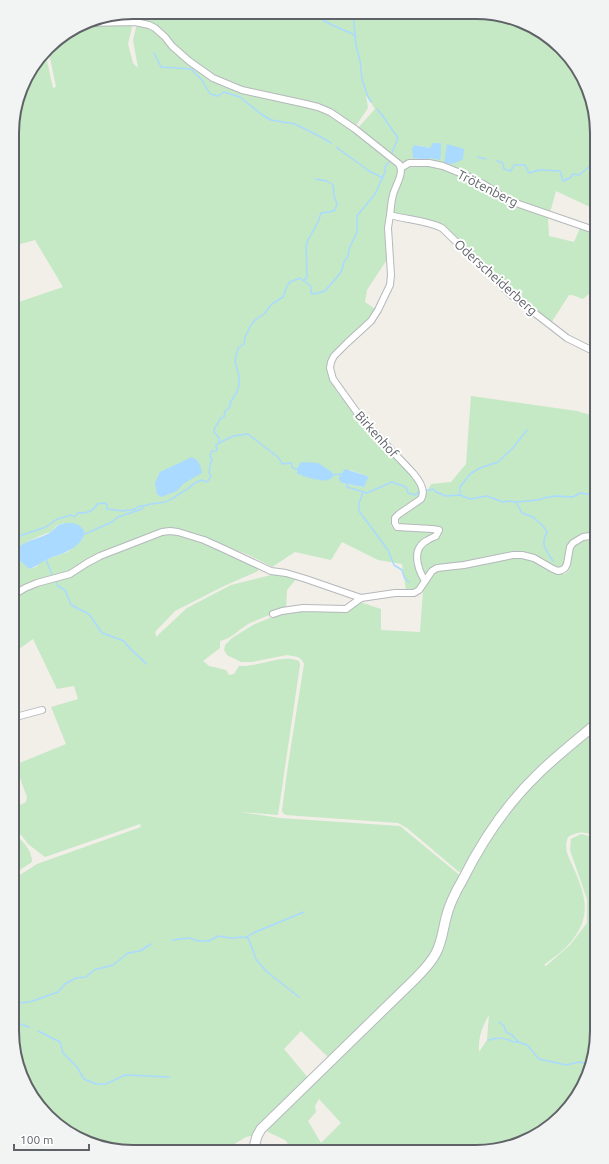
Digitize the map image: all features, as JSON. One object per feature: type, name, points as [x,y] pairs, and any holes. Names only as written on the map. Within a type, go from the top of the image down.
[{"type":"street","points":[[106,23],[134,22],[149,25],[155,28],[189,61],[213,78],[242,90],[306,104],[330,112],[399,164],[401,168],[400,175],[393,195],[390,215]]},
{"type":"street","name":"Trötenberg","points":[[401,168],[410,163],[429,163],[443,166],[483,184],[517,204],[590,228]]},
{"type":"street","name":"Birkenhof","points":[[390,215],[388,228],[391,276],[389,289],[371,321],[334,356],[330,368],[333,379],[360,418],[413,473],[423,492],[421,499],[395,518],[395,523],[397,527],[432,528],[439,530],[436,536],[427,540],[418,549],[418,569],[425,581]]},
{"type":"street","name":"Oderscheiderberg","points":[[390,215],[427,222],[442,228],[510,294],[567,338],[590,350]]},
{"type":"street","points":[[19,592],[37,582],[70,574],[100,556],[153,535],[170,531],[204,540],[271,571],[286,573],[306,579],[361,598],[395,593],[414,593],[419,590],[432,571],[437,568],[513,555],[522,555],[534,558],[553,569],[558,571],[562,570],[567,564],[570,547],[573,543],[583,537],[590,536]]},
{"type":"street","points":[[273,614],[303,608],[346,609],[361,598]]},
{"type":"street","points":[[19,716],[42,710]]},
{"type":"street","points":[[254,1145],[256,1136],[261,1129],[415,979],[430,962],[440,946],[446,918],[453,899],[473,860],[500,817],[535,776],[590,729]]},
{"type":"green space","points":[[126,19],[483,19],[498,21],[513,25],[526,31],[551,47],[571,70],[584,96],[589,118],[590,133],[590,207],[556,191],[548,220],[549,236],[574,242],[581,226],[590,229],[590,293],[583,299],[569,295],[551,323],[505,286],[442,225],[387,213],[386,261],[367,290],[365,302],[375,309],[362,326],[331,357],[327,367],[331,380],[337,391],[358,419],[413,476],[418,485],[422,495],[394,516],[391,525],[394,530],[400,524],[399,519],[422,501],[431,484],[451,482],[466,464],[471,396],[577,411],[590,415],[590,536],[578,539],[569,553],[563,567],[559,568],[554,574],[565,574],[569,570],[571,564],[574,547],[580,542],[590,539],[590,726],[526,782],[463,871],[459,872],[407,828],[398,823],[286,815],[283,813],[282,810],[288,765],[304,664],[298,657],[287,655],[252,662],[241,662],[227,655],[224,650],[225,645],[232,638],[253,625],[282,613],[316,610],[347,611],[360,602],[381,609],[381,630],[420,632],[423,590],[406,590],[402,564],[378,560],[342,542],[331,560],[295,552],[272,567],[249,555],[206,539],[203,543],[258,568],[258,571],[224,586],[175,611],[155,632],[157,638],[158,635],[187,608],[231,585],[271,575],[285,575],[297,578],[287,590],[286,609],[250,623],[232,636],[220,641],[220,648],[203,661],[209,666],[226,670],[229,675],[234,674],[239,666],[249,666],[282,659],[293,659],[299,661],[300,665],[278,815],[240,812],[280,818],[400,826],[463,878],[504,817],[542,773],[590,732],[590,834],[577,833],[568,837],[566,846],[567,853],[582,889],[585,907],[584,916],[577,934],[570,943],[544,965],[546,966],[570,945],[587,923],[587,899],[570,850],[571,839],[581,834],[590,836],[589,1046],[581,1075],[575,1088],[562,1106],[539,1126],[513,1139],[483,1145],[288,1145],[285,1140],[268,1132],[266,1128],[329,1058],[301,1031],[284,1049],[309,1079],[257,1136],[246,1137],[233,1145],[133,1145],[111,1143],[96,1139],[70,1126],[47,1106],[38,1094],[25,1068],[21,1053],[19,1031],[19,876],[37,864],[141,827],[140,824],[45,857],[28,844],[19,834],[19,806],[26,802],[27,797],[21,781],[19,763],[66,744],[51,707],[78,699],[74,686],[57,689],[33,639],[19,649],[19,560],[29,569],[36,567],[41,562],[68,552],[83,539],[66,523],[60,524],[52,531],[28,541],[19,557],[19,302],[63,287],[35,240],[19,244],[20,118],[28,89],[34,76],[46,59],[53,88],[56,87],[50,55],[58,47],[76,34],[89,28],[96,26],[129,25],[132,27],[128,44],[133,63],[138,68],[133,40],[138,20],[115,20]],"holes":[[[366,95],[375,109],[357,129],[388,158],[330,114],[305,105],[336,113],[355,127],[368,108]],[[415,145],[430,148],[440,159],[429,158],[428,160],[414,158]],[[350,470],[367,476],[363,487],[342,483]],[[489,1015],[487,1040],[479,1052],[481,1033]],[[319,1099],[341,1123],[321,1143],[308,1121],[316,1112],[315,1106]]]},
{"type":"green space","points":[[19,838],[28,849],[32,857],[32,862],[19,870]]},
{"type":"water","points":[[433,143],[441,143],[440,160],[413,158],[412,148],[415,145],[430,148]]},
{"type":"water","points":[[447,144],[464,149],[463,159],[454,163],[444,163]]},
{"type":"water","points":[[192,457],[199,464],[202,473],[183,484],[177,491],[161,497],[157,494],[155,483],[160,472]]},
{"type":"water","points":[[300,463],[318,463],[332,472],[333,477],[325,481],[297,474]]},
{"type":"water","points":[[345,469],[367,476],[368,478],[364,487],[342,483],[339,480],[339,477]]},
{"type":"water","points":[[66,523],[75,524],[83,529],[84,536],[76,546],[66,552],[45,560],[29,569],[19,560],[19,548],[28,541],[48,534],[59,525]]},
{"type":"waterway","points":[[321,19],[353,34],[356,37]]},
{"type":"waterway","points":[[354,19],[356,46],[360,61],[362,79],[371,102]]},
{"type":"waterway","points":[[154,53],[161,67],[191,69],[202,80],[210,94],[218,96],[224,92],[240,97],[271,120],[295,124],[331,143]]},
{"type":"waterway","points":[[377,109],[398,138],[391,155]]},
{"type":"waterway","points":[[336,147],[369,171],[383,178]]},
{"type":"waterway","points":[[478,157],[486,159]]},
{"type":"waterway","points":[[497,161],[503,163],[504,169],[511,171],[514,165],[525,165],[529,173],[539,170],[560,171],[563,181],[570,178],[573,174],[579,175],[588,168],[590,163]]},
{"type":"waterway","points":[[19,537],[46,527],[57,519],[71,515],[74,517],[78,513],[89,512],[94,509],[97,504],[105,503],[107,505],[107,509],[124,511],[132,510],[139,506],[168,501],[193,484],[202,480],[206,482],[209,480],[211,475],[209,473],[210,464],[212,461],[210,455],[212,451],[216,451],[216,445],[219,443],[219,438],[214,432],[215,427],[224,417],[225,411],[230,407],[230,403],[237,392],[239,377],[235,361],[238,348],[244,344],[245,337],[251,325],[255,320],[264,314],[272,304],[283,297],[290,282],[300,278],[311,286],[311,293],[314,294],[325,291],[338,276],[342,270],[357,232],[357,216],[375,194],[385,172],[385,167],[389,162]]},
{"type":"waterway","points":[[304,281],[307,277],[306,246],[308,240],[318,222],[321,213],[335,210],[337,204],[333,185],[327,181],[316,179]]},
{"type":"waterway","points":[[460,495],[460,487],[470,474],[480,468],[498,462],[513,448],[527,430]]},
{"type":"waterway","points":[[219,443],[233,436],[248,434],[279,458],[282,464],[291,463],[293,468],[299,470]]},
{"type":"waterway","points":[[302,475],[316,479]]},
{"type":"waterway","points":[[331,475],[343,475]]},
{"type":"waterway","points":[[347,483],[347,487],[367,493],[392,482],[406,487],[408,493],[416,495],[419,491]]},
{"type":"waterway","points":[[425,491],[433,489],[436,492],[446,496],[460,495],[470,499],[487,496],[503,502],[538,500],[555,496],[573,497],[580,493],[590,493]]},
{"type":"waterway","points":[[363,492],[359,504],[359,511],[388,550],[394,565],[402,570],[404,577],[409,582]]},
{"type":"waterway","points":[[516,502],[522,513],[533,517],[547,532],[544,544],[553,561]]},
{"type":"waterway","points":[[85,534],[112,522],[118,517],[142,509],[143,507]]},
{"type":"waterway","points":[[46,560],[52,574]]},
{"type":"waterway","points":[[56,581],[58,586],[65,590],[71,605],[89,614],[102,633],[124,641],[129,648],[146,664]]},
{"type":"waterway","points":[[172,940],[189,938],[198,941],[209,941],[218,936],[231,938],[247,937],[253,933],[304,912]]},
{"type":"waterway","points":[[247,937],[256,959],[266,971],[299,997]]},
{"type":"waterway","points":[[19,1003],[30,1002],[58,992],[65,984],[76,978],[86,977],[94,970],[113,965],[128,953],[140,951],[151,944]]},
{"type":"waterway","points":[[499,1022],[504,1026],[506,1032],[512,1035],[518,1042]]},
{"type":"waterway","points":[[19,1023],[29,1027]]},
{"type":"waterway","points":[[38,1031],[60,1042],[63,1053],[77,1067],[84,1079],[96,1084],[106,1084],[125,1075],[169,1077]]},
{"type":"waterway","points":[[489,1040],[501,1038],[527,1045],[539,1059],[566,1065],[579,1062],[585,1063]]}]
